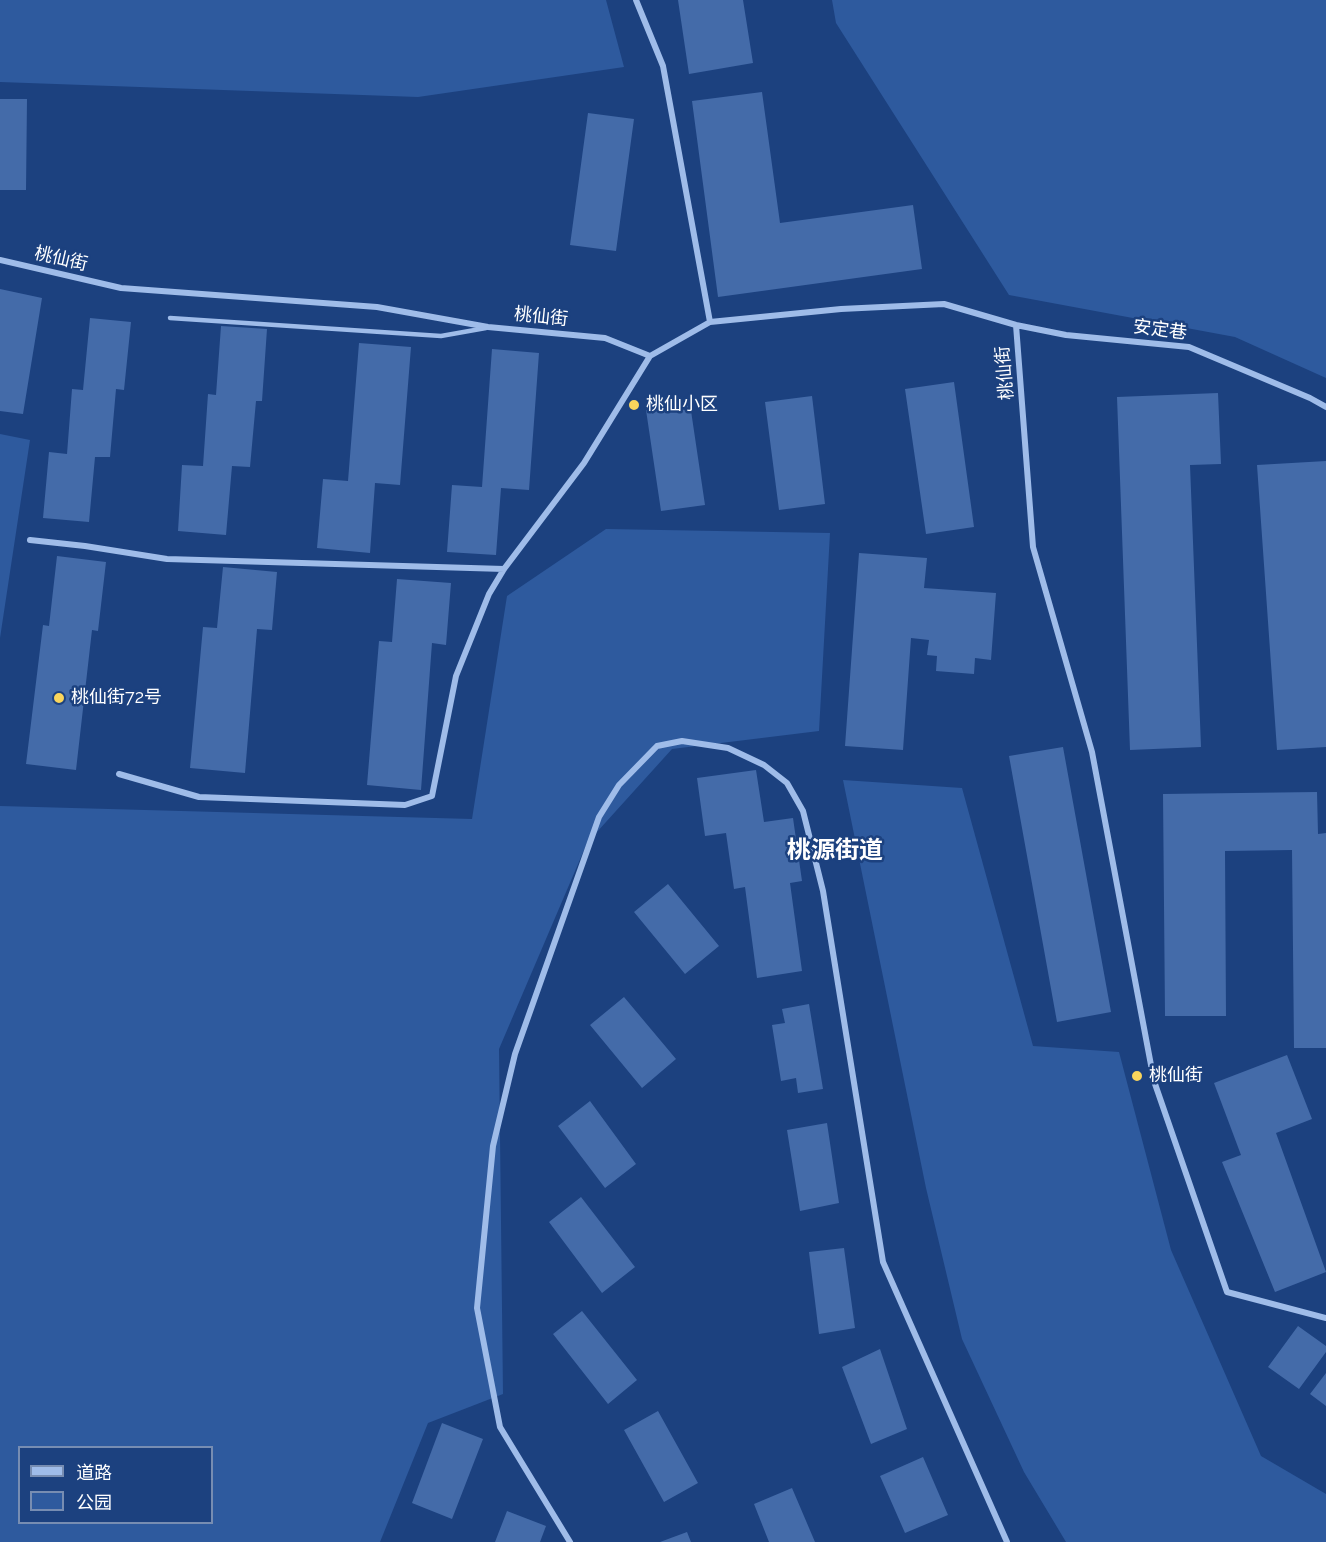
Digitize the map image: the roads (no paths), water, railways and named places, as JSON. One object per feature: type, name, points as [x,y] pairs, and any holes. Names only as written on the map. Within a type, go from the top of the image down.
[{"type":"street","points":[[636,0],[663,66],[710,322]]},
{"type":"street","name":"桃仙街","points":[[0,260],[121,288],[377,307],[488,327],[605,338],[650,356],[710,322],[841,309],[944,304],[1016,325],[1033,547],[1092,752],[1154,1081],[1227,1292],[1326,1318]]},
{"type":"street","name":"安定巷","points":[[1016,325],[1066,335],[1189,347],[1311,398],[1326,407]]},
{"type":"street","points":[[119,774],[199,797],[405,805],[432,796],[456,676],[489,594],[504,569],[584,463],[650,356]]},
{"type":"street","points":[[30,540],[167,559],[504,569]]},
{"type":"street","points":[[570,1542],[500,1427],[477,1308],[493,1146],[515,1054],[599,818],[619,785],[657,746],[682,741],[728,748],[764,765],[787,783],[803,811],[823,891],[883,1262],[1006,1542]]},
{"type":"lane","points":[[170,318],[441,336],[488,327]]},
{"type":"place","name":"桃仙小区","points":[[634,405]]},
{"type":"place","name":"桃仙街72号","points":[[59,698]]},
{"type":"place","name":"桃仙街","points":[[1137,1076]]},
{"type":"district","name":"桃源街道","points":[[835,851]]}]
